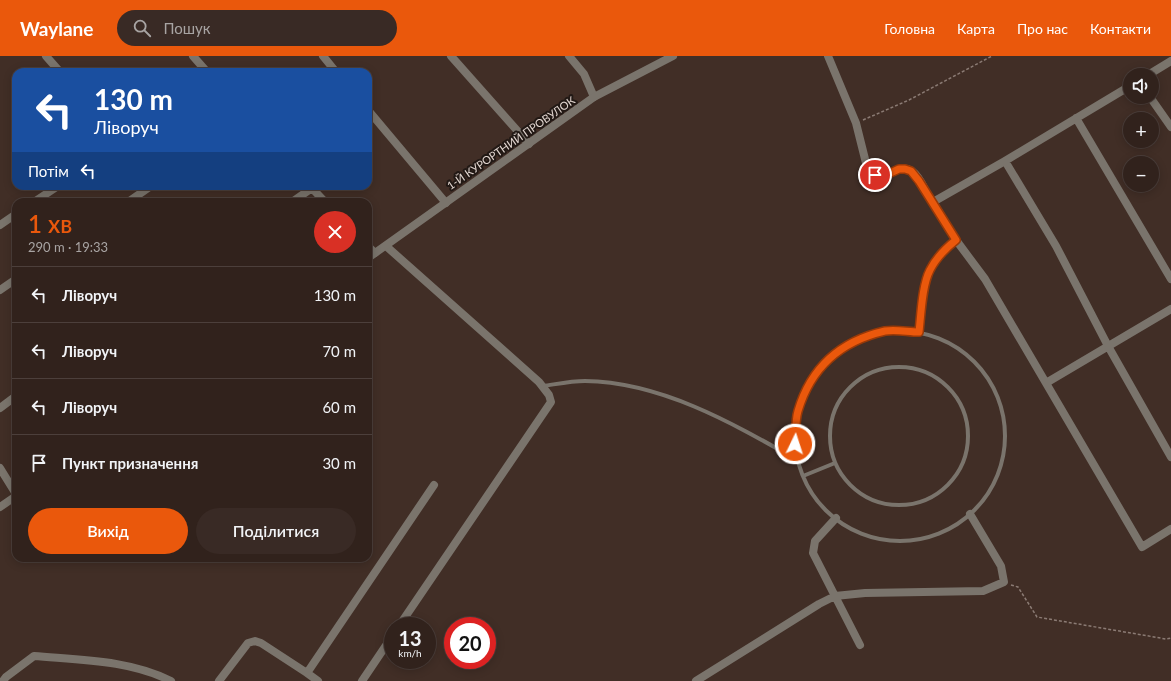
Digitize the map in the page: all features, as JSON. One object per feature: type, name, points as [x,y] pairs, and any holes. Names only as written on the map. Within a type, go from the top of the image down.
[{"type":"street","points":[[46,56],[56,68]]},
{"type":"street","points":[[193,56],[204,68]]},
{"type":"street","points":[[323,56],[333,68]]},
{"type":"street","points":[[451,56],[529,144]]},
{"type":"street","points":[[569,56],[584,74],[594,97]]},
{"type":"street","name":"1-Й КУРОРТНИЙ ПРОВУЛОК","points":[[372,255],[594,97],[673,56]]},
{"type":"street","points":[[828,56],[856,123],[867,167],[875,175],[880,176],[884,176],[899,169],[905,169],[915,174],[956,240],[984,279],[1142,547],[1171,529]]},
{"type":"street","points":[[1159,68],[1171,61]]},
{"type":"street","points":[[933,202],[1123,90]]},
{"type":"street","points":[[1155,104],[1171,127]]},
{"type":"street","points":[[372,115],[446,203]]},
{"type":"street","points":[[1076,118],[1171,279]]},
{"type":"street","points":[[1005,161],[1056,246],[1108,346],[1171,457]]},
{"type":"street","points":[[40,198],[52,190]]},
{"type":"street","points":[[134,198],[145,190]]},
{"type":"street","points":[[297,198],[307,190]]},
{"type":"street","points":[[314,190],[321,198]]},
{"type":"street","points":[[0,225],[12,217]]},
{"type":"street","points":[[386,246],[542,386],[549,395],[551,402],[405,617]]},
{"type":"street","points":[[372,250],[375,253]]},
{"type":"street","points":[[0,290],[12,282]]},
{"type":"street","points":[[1046,383],[1171,309]]},
{"type":"street","points":[[0,408],[12,399]]},
{"type":"street","points":[[0,468],[12,488]]},
{"type":"street","points":[[307,673],[434,485]]},
{"type":"street","points":[[0,507],[12,498]]},
{"type":"street","points":[[696,681],[819,604],[835,596],[865,593],[983,591],[1004,582],[1001,566],[970,514]]},
{"type":"street","points":[[836,518],[815,541],[813,553],[860,645]]},
{"type":"street","points":[[220,681],[248,643],[255,641],[261,643],[318,681]]},
{"type":"street","points":[[362,681],[384,648]]},
{"type":"street","points":[[3,681],[6,677],[34,656],[130,666],[158,674],[171,681]]},
{"type":"lane","points":[[919,332],[925,285],[929,271],[941,255],[956,240]]},
{"type":"lane","points":[[887,331],[919,332],[950,343],[977,363],[996,391],[1005,423],[1003,457],[991,488],[970,514],[942,532],[910,541],[876,538],[846,526],[820,504],[803,476],[799,461],[795,444],[797,412],[809,382],[829,358],[856,340],[887,331]]},
{"type":"lane","points":[[899,366],[922,370],[942,381],[957,398],[966,419],[967,442],[962,464],[949,483],[931,497],[909,504],[886,504],[865,496],[847,482],[835,463],[830,441],[832,418],[841,397],[857,380],[877,370],[899,366]]},
{"type":"lane","points":[[542,386],[584,381],[610,383],[662,394],[697,406],[799,461]]},
{"type":"lane","points":[[803,476],[835,463]]},
{"type":"path","points":[[856,123],[909,100],[992,56]]},
{"type":"path","points":[[1004,582],[1018,587],[1037,617],[1166,639],[1171,638]]},
{"type":"route","points":[[795,444],[797,412],[809,382],[829,358],[856,340],[887,331],[919,332],[925,285],[929,271],[941,255],[956,240],[915,174],[905,169],[899,169],[884,176],[875,175]]}]
